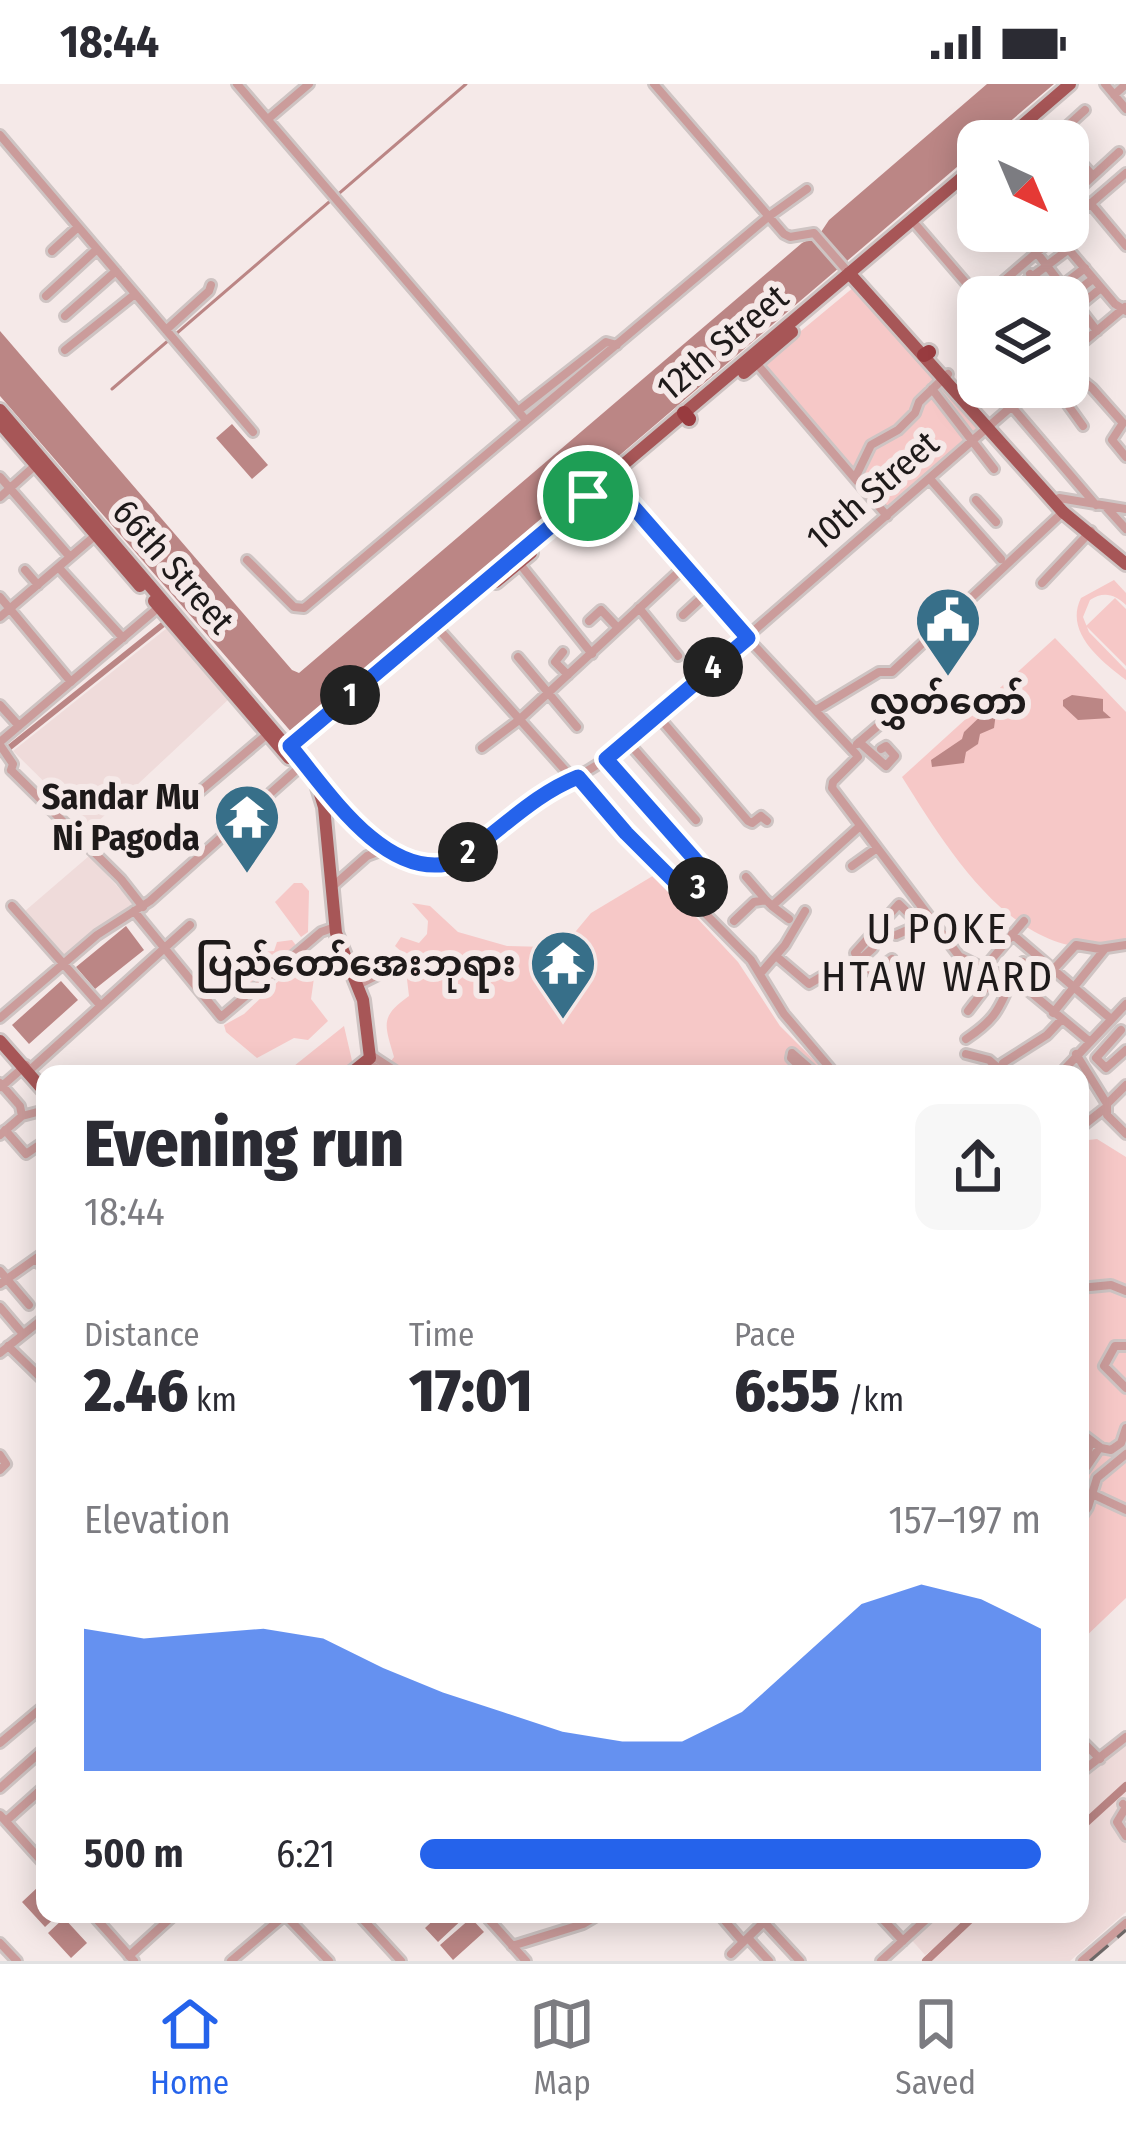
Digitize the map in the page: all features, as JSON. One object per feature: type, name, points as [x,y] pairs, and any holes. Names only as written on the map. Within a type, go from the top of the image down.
[{"type":"main road","points":[[1028,120],[1070,84]]},
{"type":"main road","points":[[1042,120],[1082,84]]},
{"type":"main road","name":"12th Street","points":[[294,756],[436,627],[957,182]]},
{"type":"main road","name":"12th Street","points":[[686,416],[752,367],[852,272],[957,192]]},
{"type":"main road","points":[[852,272],[1061,505],[1126,559]]},
{"type":"main road","name":"66th Street","points":[[0,410],[39,462]]},
{"type":"main road","name":"66th Street","points":[[0,423],[316,781]]},
{"type":"main road","name":"12th Street","points":[[436,627],[519,563],[610,480]]},
{"type":"main road","points":[[316,781],[324,807],[335,927],[364,1004],[371,1063]]},
{"type":"main road","points":[[0,1038],[36,1078]]},
{"type":"street","points":[[237,84],[525,419]]},
{"type":"street","points":[[268,119],[309,84]]},
{"type":"street","points":[[654,84],[768,217],[790,237],[815,233],[852,272]]},
{"type":"street","points":[[1105,84],[1126,109]]},
{"type":"street","points":[[1114,95],[1126,84]]},
{"type":"street","points":[[1074,120],[1085,110]]},
{"type":"street","points":[[0,135],[254,432]]},
{"type":"street","points":[[1089,179],[1119,152]]},
{"type":"street","points":[[1089,172],[1093,176]]},
{"type":"street","points":[[1126,173],[1090,203],[1126,246]]},
{"type":"street","points":[[518,411],[616,344],[807,189]]},
{"type":"street","points":[[52,251],[78,226]]},
{"type":"street","points":[[916,226],[962,276]]},
{"type":"street","points":[[46,296],[97,249]]},
{"type":"street","points":[[1032,276],[1065,252]]},
{"type":"street","points":[[1071,252],[1126,310],[1089,337],[1100,350]]},
{"type":"street","points":[[1011,276],[1036,253],[1056,276]]},
{"type":"street","points":[[1023,265],[1030,276]]},
{"type":"street","points":[[1074,276],[1084,268]]},
{"type":"street","points":[[65,316],[116,271]]},
{"type":"street","points":[[1089,282],[1093,279]]},
{"type":"street","points":[[170,335],[211,285]]},
{"type":"street","points":[[1089,298],[1101,288]]},
{"type":"street","points":[[65,350],[135,294]]},
{"type":"street","points":[[752,367],[759,382]]},
{"type":"street","points":[[752,367],[887,517]]},
{"type":"street","points":[[247,560],[296,609],[304,608],[579,370]]},
{"type":"street","points":[[855,478],[871,445],[907,422],[917,404],[946,376]]},
{"type":"street","points":[[1089,388],[1123,423],[1113,442],[1126,457]]},
{"type":"street","points":[[932,389],[981,461],[977,467]]},
{"type":"street","points":[[1114,411],[1123,404]]},
{"type":"street","points":[[1070,408],[1083,426]]},
{"type":"street","points":[[1010,410],[1126,529]]},
{"type":"street","name":"10th Street","points":[[316,781],[371,838],[387,848],[408,861],[449,864],[547,792],[606,759],[1010,410]]},
{"type":"street","points":[[971,444],[994,469]]},
{"type":"street","points":[[0,497],[39,462]]},
{"type":"street","points":[[0,478],[70,558]]},
{"type":"street","points":[[930,479],[1000,559]]},
{"type":"street","points":[[610,480],[816,710],[886,766],[895,756],[887,746],[881,749]]},
{"type":"street","points":[[973,528],[993,519],[976,500]]},
{"type":"street","points":[[816,710],[879,672],[892,672],[1061,505],[1126,508]]},
{"type":"street","points":[[0,617],[100,532]]},
{"type":"street","points":[[1042,584],[1090,532]]},
{"type":"street","points":[[519,563],[592,654]]},
{"type":"street","points":[[482,748],[548,694],[685,566]]},
{"type":"street","points":[[59,568],[123,638]]},
{"type":"street","points":[[25,570],[38,585]]},
{"type":"street","points":[[682,615],[708,592]]},
{"type":"street","points":[[0,597],[71,682]]},
{"type":"street","points":[[162,604],[71,682],[38,719],[19,726],[3,745],[13,764],[5,770],[121,879],[163,950],[220,1017],[321,932],[335,927]]},
{"type":"street","points":[[639,608],[678,656]]},
{"type":"street","points":[[589,621],[600,610],[618,628]]},
{"type":"street","points":[[436,627],[626,833],[752,959],[784,1014],[827,1065]]},
{"type":"street","points":[[563,652],[555,662],[568,675]]},
{"type":"street","points":[[518,657],[577,727]]},
{"type":"street","points":[[0,705],[19,726]]},
{"type":"street","points":[[657,715],[748,821],[761,816],[767,821]]},
{"type":"street","points":[[855,745],[878,726]]},
{"type":"street","points":[[185,804],[270,731]]},
{"type":"street","points":[[627,741],[696,820]]},
{"type":"street","points":[[855,745],[858,757],[832,788],[963,959],[1029,991],[1089,1041]]},
{"type":"street","name":"12th Street","points":[[0,1018],[62,964],[138,909],[294,756]]},
{"type":"street","points":[[606,759],[706,872],[707,878],[689,896]]},
{"type":"street","points":[[746,927],[735,920],[754,902],[769,903],[860,826]]},
{"type":"street","points":[[367,856],[371,838]]},
{"type":"street","points":[[332,887],[367,856],[387,848]]},
{"type":"street","points":[[852,866],[877,848]]},
{"type":"street","points":[[746,877],[789,920]]},
{"type":"street","points":[[892,959],[874,973],[860,960],[857,949],[897,905],[902,904],[920,925]]},
{"type":"street","points":[[12,906],[100,1005]]},
{"type":"street","points":[[760,974],[805,910]]},
{"type":"street","points":[[896,935],[933,920]]},
{"type":"street","points":[[985,967],[1024,920]]},
{"type":"street","points":[[22,1116],[20,1106],[1,1086],[190,925]]},
{"type":"street","points":[[1012,934],[1124,1031],[1096,1058],[1106,1068],[1126,1049]]},
{"type":"street","points":[[1053,970],[1075,945],[1105,949],[1126,945]]},
{"type":"street","points":[[860,960],[873,948]]},
{"type":"street","points":[[1052,1013],[1105,949]]},
{"type":"street","points":[[776,956],[809,984],[831,971]]},
{"type":"street","points":[[966,1040],[996,1018],[1023,962]]},
{"type":"street","points":[[358,985],[384,972]]},
{"type":"street","points":[[968,1011],[997,973]]},
{"type":"street","points":[[1067,1065],[1126,1004]]},
{"type":"street","points":[[1009,1065],[1061,1020]]},
{"type":"street","points":[[800,1065],[791,1054],[807,1065]]},
{"type":"street","points":[[966,1054],[997,1065]]},
{"type":"street","points":[[1076,1054],[1082,1065]]},
{"type":"street","points":[[1089,1077],[1126,1135]]},
{"type":"street","points":[[1089,1121],[1126,1085]]},
{"type":"street","points":[[36,1113],[22,1116],[2,1132],[26,1154],[36,1147]]},
{"type":"street","points":[[29,1305],[2,1278],[36,1259]]},
{"type":"street","points":[[1089,1287],[1112,1285],[1126,1292]]},
{"type":"street","points":[[0,1307],[23,1334]]},
{"type":"street","points":[[36,1324],[4,1350],[36,1375]]},
{"type":"street","points":[[1125,1344],[1114,1346],[1104,1366],[1126,1388]]},
{"type":"street","points":[[1089,1439],[1112,1450],[1126,1428]]},
{"type":"street","points":[[1089,1460],[1096,1444]]},
{"type":"street","points":[[1089,1500],[1100,1474],[1126,1454]]},
{"type":"street","points":[[0,1455],[5,1464],[0,1470]]},
{"type":"street","points":[[1092,1494],[1126,1510]]},
{"type":"street","points":[[0,1743],[36,1713]]},
{"type":"street","points":[[1089,1767],[1126,1737]]},
{"type":"street","points":[[1089,1747],[1100,1759]]},
{"type":"street","points":[[0,1788],[36,1756]]},
{"type":"street","points":[[35,1855],[3,1818],[36,1793]]},
{"type":"street","points":[[1123,1804],[1126,1808],[1117,1822],[1126,1836]]},
{"type":"street","points":[[100,1923],[131,1958],[166,1923]]},
{"type":"street","points":[[231,1961],[277,1923]]},
{"type":"street","points":[[292,1923],[329,1961]]},
{"type":"street","points":[[366,1923],[401,1961]]},
{"type":"street","points":[[492,1923],[526,1961]]},
{"type":"street","points":[[512,1946],[585,1923]]},
{"type":"street","points":[[728,1923],[769,1961]]},
{"type":"street","points":[[731,1954],[763,1923],[800,1961]]},
{"type":"street","points":[[886,1923],[903,1941]]},
{"type":"street","points":[[880,1961],[920,1923]]},
{"type":"street","points":[[1082,1961],[1126,1923]]},
{"type":"street","points":[[0,1943],[17,1961]]},
{"type":"shaded area","points":[[987,84],[1054,84],[1012,120],[957,120],[957,167],[847,261],[837,251],[831,257],[840,267],[293,734],[0,396],[0,331],[299,673],[802,243],[814,237],[823,246],[828,241],[821,232],[829,220]]},
{"type":"shaded area","points":[[854,287],[957,400],[957,408],[965,408],[984,429],[887,514],[760,365]]},
{"type":"shaded area","points":[[232,424],[268,465],[252,479],[216,438]]},
{"type":"shaded area","points":[[1114,580],[1126,593],[1126,605],[1113,596],[1100,595],[1090,600],[1083,617],[1089,632],[1126,670],[1126,680],[1088,645],[1077,622],[1081,598]]},
{"type":"shaded area","points":[[1115,598],[1126,609],[1126,666],[1086,626]]},
{"type":"shaded area","points":[[167,628],[230,698],[91,828],[13,751]]},
{"type":"shaded area","points":[[1055,638],[1126,712],[1126,944],[1088,948],[1052,940],[1020,923],[965,870],[902,777]]},
{"type":"shaded area","points":[[1072,695],[1103,699],[1103,711],[1111,718],[1078,720],[1063,706],[1063,700]]},
{"type":"shaded area","points":[[987,710],[996,713],[994,728],[980,734],[964,763],[932,767],[931,760],[962,739]]},
{"type":"shaded area","points":[[89,856],[133,903],[65,957],[25,911]]},
{"type":"shaded area","points":[[656,874],[738,962],[780,1026],[819,1065],[388,1065],[394,1057],[387,1022],[409,996],[404,954],[395,946],[401,937],[419,943],[427,934],[428,921],[412,903],[430,906],[458,932],[507,946],[547,947],[571,937],[591,913]]},
{"type":"shaded area","points":[[294,883],[302,883],[309,891],[308,932],[301,937],[275,902]]},
{"type":"shaded area","points":[[126,926],[144,950],[95,989],[76,967]]},
{"type":"shaded area","points":[[292,940],[298,948],[263,978],[250,983],[252,962],[260,952],[274,951],[277,942]]},
{"type":"shaded area","points":[[289,971],[300,979],[314,978],[311,999],[328,1021],[308,1040],[294,1038],[257,1058],[224,1025],[244,1014]]},
{"type":"shaded area","points":[[61,981],[78,1000],[29,1044],[12,1025]]},
{"type":"shaded area","points":[[344,1026],[353,1065],[295,1065]]},
{"type":"shaded area","points":[[1097,1139],[1126,1157],[1126,1598],[1089,1633],[1089,1140]]},
{"type":"shaded area","points":[[1126,1743],[1126,1783],[1089,1818],[1089,1774]]},
{"type":"shaded area","points":[[1126,1789],[1126,1912],[1070,1961],[929,1961],[973,1923],[1089,1923],[1089,1821]]},
{"type":"shaded area","points":[[36,1889],[36,1917],[22,1902]]},
{"type":"shaded area","points":[[59,1923],[69,1923],[87,1943],[71,1958],[48,1933]]},
{"type":"shaded area","points":[[430,1923],[458,1923],[438,1942],[425,1928]]},
{"type":"shaded area","points":[[465,1923],[476,1923],[484,1932],[453,1960],[440,1945]]},
{"type":"shaded area","points":[[924,1923],[966,1923],[925,1955],[909,1937]]},
{"type":"waterway","points":[[112,389],[466,84]]},
{"type":"waterway","points":[[0,755],[166,622]]},
{"type":"waterway","points":[[1089,1820],[1126,1786]]},
{"type":"waterway","points":[[926,1961],[966,1923]]},
{"type":"railway","points":[[1090,1961],[1126,1930]]},
{"type":"place","name":"လွှတ်တော်","points":[[948,679]]},
{"type":"place","name":"Sandar Mu Ni Pagoda","points":[[247,876]]},
{"type":"place","name":"ပြည်တော်အေးဘုရား","points":[[563,1022]]},
{"type":"district","name":"U POKE HTAW WARD","points":[[938,952]]},
{"type":"route","points":[[608,478],[748,638],[606,759],[706,872],[707,878],[689,896],[578,777],[547,792],[453,862],[414,862],[371,838],[300,763],[290,746],[588,496],[608,478]]}]
